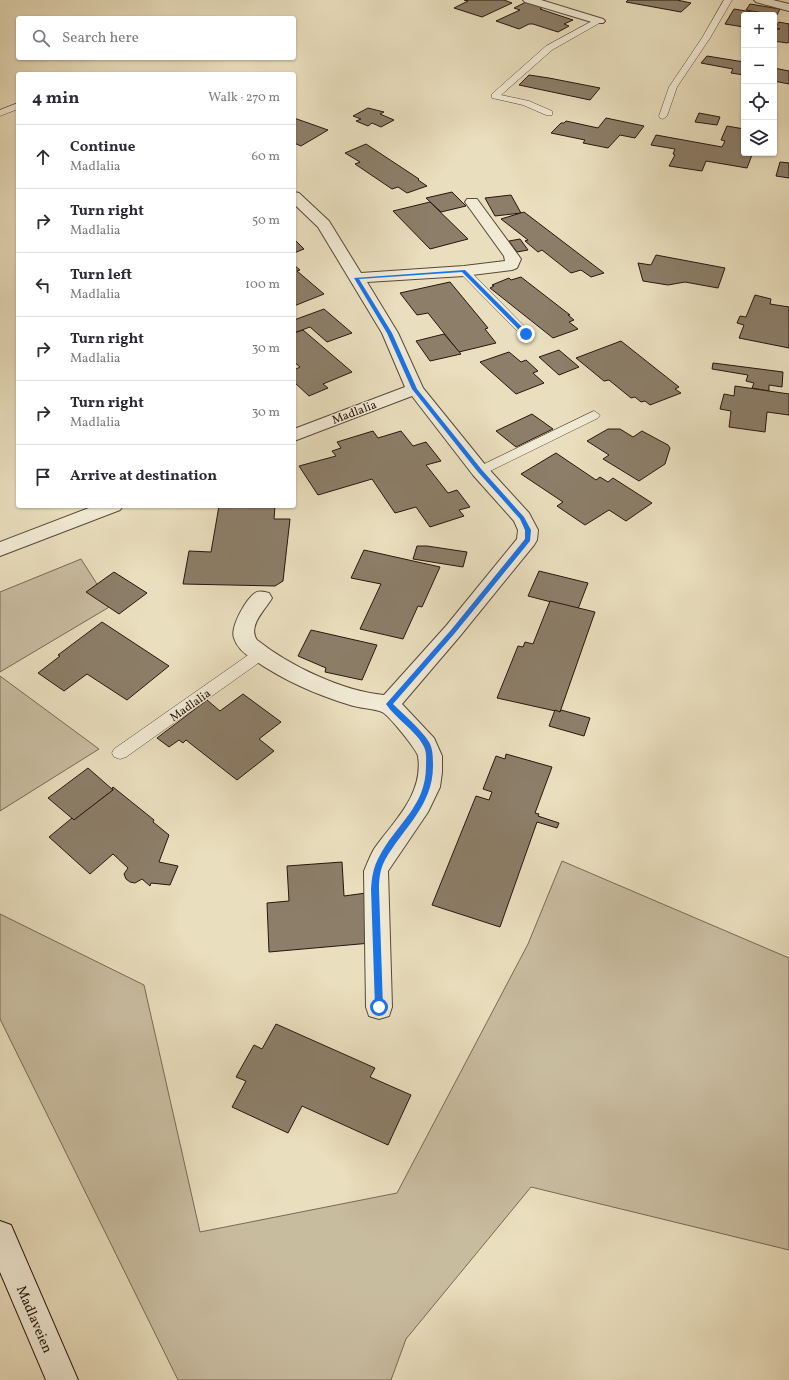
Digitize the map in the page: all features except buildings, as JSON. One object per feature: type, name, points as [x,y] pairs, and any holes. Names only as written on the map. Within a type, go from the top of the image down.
[{"type":"street","points":[[529,0],[599,21]]},
{"type":"street","points":[[760,0],[789,8]]},
{"type":"street","points":[[296,198],[324,224],[390,333],[415,389],[480,471],[522,518],[528,530],[528,540],[453,631],[389,704]]},
{"type":"street","points":[[356,278],[512,265],[513,262],[508,251],[472,202]]},
{"type":"street","name":"Madlalia","points":[[296,434],[415,389]]},
{"type":"street","points":[[0,549],[108,508]]},
{"type":"street","points":[[262,598],[245,621],[243,630],[244,639],[247,646],[258,655],[353,699],[389,704],[426,744],[430,756],[428,787],[420,806],[382,858],[376,871],[375,889],[379,1007]]},
{"type":"street","name":"Madlaveien","points":[[0,1236],[62,1380]]},
{"type":"lane","points":[[663,116],[674,87],[706,38],[728,0]]},
{"type":"lane","points":[[549,113],[526,103],[495,96],[549,48],[599,21]]},
{"type":"lane","points":[[0,113],[16,107]]},
{"type":"lane","points":[[464,270],[526,334]]},
{"type":"lane","points":[[480,471],[594,415]]},
{"type":"lane","name":"Madlalia","points":[[120,753],[258,655]]},
{"type":"shaded area","points":[[81,559],[111,606],[0,672],[0,592]]},
{"type":"shaded area","points":[[0,676],[99,749],[0,811]]},
{"type":"shaded area","points":[[562,861],[789,958],[789,1250],[531,1187],[406,1339],[391,1380],[178,1380],[0,1019],[0,914],[144,985],[200,1232],[397,1193],[528,944]]},
{"type":"route","points":[[379,1007],[375,889],[376,871],[382,858],[420,806],[428,787],[430,772],[430,756],[426,744],[413,728],[389,704],[453,631],[528,540],[528,530],[522,518],[480,471],[415,389],[390,333],[356,278],[464,270],[526,334]]}]
